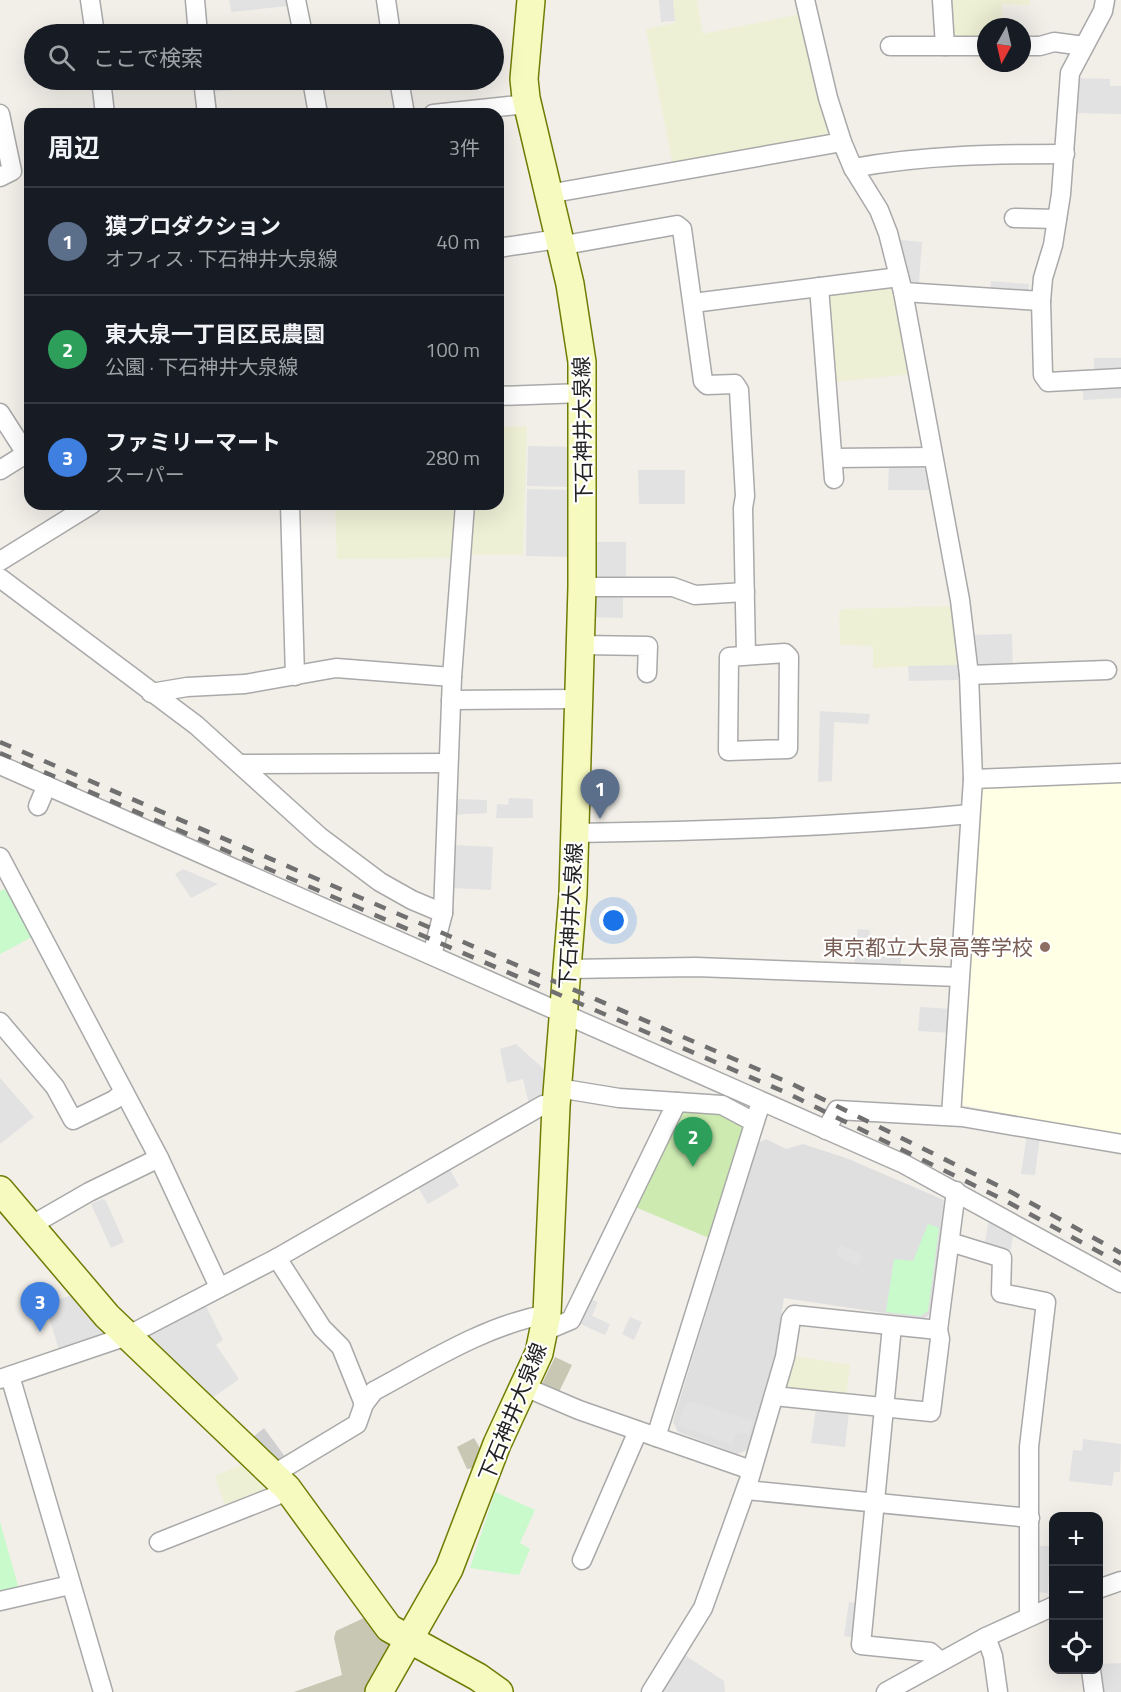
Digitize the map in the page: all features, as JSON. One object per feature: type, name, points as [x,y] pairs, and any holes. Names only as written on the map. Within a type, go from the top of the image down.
[{"type":"main road","name":"下石神井大泉線","points":[[379,1692],[449,1569],[497,1444],[525,1387],[546,1322],[557,1097],[568,969],[575,833],[582,587],[582,393],[578,324],[526,104],[524,79],[531,0]]},
{"type":"main road","points":[[0,1190],[127,1336],[281,1481],[389,1628],[499,1692]]},
{"type":"street","points":[[90,0],[94,24]]},
{"type":"street","points":[[195,0],[197,24]]},
{"type":"street","points":[[296,0],[301,24]]},
{"type":"street","points":[[386,0],[390,24]]},
{"type":"street","points":[[805,0],[828,98],[842,142],[853,168],[879,210],[888,233],[901,284],[960,600],[969,675],[973,779],[951,1116]]},
{"type":"street","points":[[942,0],[945,46]]},
{"type":"street","points":[[1105,0],[1103,11],[1070,73],[1065,154],[1057,219],[1043,278],[1041,301],[1044,380],[1048,382],[1121,378]]},
{"type":"street","points":[[1031,46],[1054,42],[1084,46]]},
{"type":"street","points":[[890,46],[977,46]]},
{"type":"street","points":[[102,90],[104,108]]},
{"type":"street","points":[[204,90],[206,108]]},
{"type":"street","points":[[314,90],[317,108]]},
{"type":"street","points":[[401,90],[404,108]]},
{"type":"street","points":[[489,108],[526,104]]},
{"type":"street","points":[[0,114],[12,171],[0,177]]},
{"type":"street","points":[[548,195],[842,142]]},
{"type":"street","points":[[853,168],[906,158],[974,153],[1065,154]]},
{"type":"street","points":[[1014,218],[1057,219]]},
{"type":"street","points":[[504,247],[680,226],[704,384],[735,384],[739,390],[745,496],[743,508],[746,654]]},
{"type":"street","points":[[693,303],[819,287],[901,284],[1041,301]]},
{"type":"street","points":[[819,287],[834,479]]},
{"type":"street","points":[[504,396],[582,393]]},
{"type":"street","points":[[0,414],[24,450]]},
{"type":"street","points":[[0,470],[24,453]]},
{"type":"street","points":[[833,458],[933,457]]},
{"type":"street","points":[[0,561],[82,510]]},
{"type":"street","points":[[290,510],[295,676]]},
{"type":"street","points":[[432,955],[443,913],[452,677],[465,510]]},
{"type":"street","points":[[0,578],[196,725],[242,764],[320,837],[380,882],[412,900],[443,913]]},
{"type":"street","points":[[582,587],[673,587],[695,595],[745,592]]},
{"type":"street","points":[[581,645],[648,646],[647,673]]},
{"type":"street","points":[[746,654],[788,654],[788,749],[728,751],[727,660],[731,655],[746,654]]},
{"type":"street","points":[[151,693],[187,687],[245,684],[336,668],[452,677]]},
{"type":"street","points":[[969,675],[1107,670]]},
{"type":"street","points":[[451,700],[579,699]]},
{"type":"street","points":[[242,764],[448,763]]},
{"type":"street","points":[[0,765],[904,1164],[1121,1283]]},
{"type":"street","points":[[973,779],[1121,773]]},
{"type":"street","points":[[38,806],[47,785]]},
{"type":"street","points":[[575,833],[776,830],[970,814]]},
{"type":"street","points":[[0,857],[159,1158],[219,1287]]},
{"type":"street","points":[[568,969],[706,967],[959,977]]},
{"type":"street","points":[[0,1022],[55,1087],[74,1120],[114,1100],[124,1092]]},
{"type":"street","points":[[103,1692],[5,1377],[127,1336],[276,1258],[557,1097],[619,1098],[722,1105],[754,1122]]},
{"type":"street","points":[[656,1437],[761,1101]]},
{"type":"street","points":[[159,1542],[278,1494],[281,1481],[357,1424],[364,1404],[374,1391],[465,1342],[515,1320],[546,1322],[571,1320],[677,1102]]},
{"type":"street","points":[[826,1130],[837,1110],[951,1116],[1121,1144]]},
{"type":"street","points":[[30,1226],[89,1192],[159,1158]]},
{"type":"street","points":[[774,1396],[932,1412],[940,1339],[938,1330],[956,1191]]},
{"type":"street","points":[[950,1242],[1002,1258],[1001,1293],[1046,1302],[1031,1417],[1029,1615]]},
{"type":"street","points":[[276,1258],[322,1328],[342,1347],[364,1404]]},
{"type":"street","points":[[651,1692],[703,1608],[746,1490],[774,1396],[794,1315],[800,1313],[938,1330]]},
{"type":"street","points":[[892,1326],[861,1645],[930,1652],[940,1661]]},
{"type":"street","points":[[525,1387],[638,1431],[752,1470]]},
{"type":"street","points":[[582,1560],[638,1431]]},
{"type":"street","points":[[746,1490],[1030,1518]]},
{"type":"street","points":[[1103,1587],[1121,1581]]},
{"type":"street","points":[[0,1601],[70,1584]]},
{"type":"street","points":[[886,1692],[916,1684],[940,1661],[1049,1607]]},
{"type":"street","points":[[986,1637],[993,1656],[998,1692]]},
{"type":"street","points":[[1092,1674],[1094,1692]]},
{"type":"shaded area","points":[[229,0],[288,0],[289,6],[231,12]]},
{"type":"shaded area","points":[[659,0],[673,0],[675,21],[661,22]]},
{"type":"shaded area","points":[[673,0],[697,0],[703,34],[800,14],[834,136],[673,166],[646,29],[675,23]]},
{"type":"shaded area","points":[[950,0],[1030,0],[1030,5],[1002,4],[1001,18],[977,18],[977,38],[958,37],[952,32]]},
{"type":"shaded area","points":[[1073,78],[1110,79],[1110,86],[1121,86],[1121,114],[1072,113]]},
{"type":"shaded area","points":[[901,240],[922,242],[919,283],[908,282],[900,253]]},
{"type":"shaded area","points":[[991,281],[1029,284],[1028,299],[990,296]]},
{"type":"shaded area","points":[[895,285],[912,374],[836,382],[827,301],[835,291]]},
{"type":"shaded area","points":[[1094,358],[1121,358],[1121,371],[1094,371]]},
{"type":"shaded area","points":[[1121,386],[1121,398],[1083,400],[1083,388]]},
{"type":"shaded area","points":[[527,426],[523,555],[467,555],[471,510],[504,510],[504,427]]},
{"type":"shaded area","points":[[528,446],[575,447],[574,487],[527,486]]},
{"type":"shaded area","points":[[889,465],[920,465],[926,470],[931,490],[888,490]]},
{"type":"shaded area","points":[[638,470],[685,470],[685,504],[639,504]]},
{"type":"shaded area","points":[[527,489],[574,490],[573,557],[526,556]]},
{"type":"shaded area","points":[[335,510],[460,510],[456,558],[337,559]]},
{"type":"shaded area","points":[[590,542],[626,542],[626,584],[591,584]]},
{"type":"shaded area","points":[[591,592],[623,593],[623,618],[590,617]]},
{"type":"shaded area","points":[[952,606],[962,665],[873,668],[873,646],[840,645],[839,612],[843,609]]},
{"type":"shaded area","points":[[1012,634],[1013,671],[977,672],[969,635]]},
{"type":"shaded area","points":[[958,665],[958,680],[909,681],[908,666]]},
{"type":"shaded area","points":[[820,711],[870,714],[868,724],[834,722],[832,781],[818,782]]},
{"type":"shaded area","name":"東京都立大泉高等学校","points":[[1121,781],[1121,1136],[962,1105],[977,789],[983,785]]},
{"type":"shaded area","points":[[509,798],[533,799],[533,818],[496,818],[497,804],[508,805]]},
{"type":"shaded area","points":[[487,800],[487,813],[451,815],[451,801]]},
{"type":"shaded area","points":[[454,845],[493,847],[491,890],[452,888]]},
{"type":"shaded area","points":[[183,869],[218,884],[191,898],[175,874]]},
{"type":"shaded area","points":[[858,929],[870,930],[867,956],[901,958],[901,970],[854,964]]},
{"type":"shaded area","points":[[920,1007],[951,1009],[950,1033],[918,1031]]},
{"type":"shaded area","points":[[516,1044],[548,1073],[545,1078],[548,1082],[543,1087],[546,1092],[542,1095],[545,1098],[530,1108],[523,1079],[507,1083],[500,1049]]},
{"type":"shaded area","points":[[0,1078],[34,1117],[0,1144]]},
{"type":"shaded area","points":[[1027,1134],[1040,1136],[1035,1175],[1021,1174]]},
{"type":"shaded area","points":[[766,1139],[786,1149],[803,1144],[846,1158],[944,1200],[931,1313],[924,1319],[784,1298],[775,1355],[748,1450],[737,1454],[678,1432],[673,1422],[758,1143]]},
{"type":"shaded area","points":[[449,1168],[459,1186],[428,1204],[417,1186]]},
{"type":"shaded area","points":[[102,1199],[106,1201],[124,1242],[111,1248],[91,1204]]},
{"type":"shaded area","points":[[989,1219],[1014,1231],[1010,1253],[984,1247]]},
{"type":"shaded area","points":[[840,1244],[863,1255],[858,1266],[835,1255]]},
{"type":"shaded area","points":[[76,1294],[110,1333],[59,1350],[45,1304]]},
{"type":"shaded area","points":[[587,1297],[598,1302],[592,1316],[610,1324],[605,1335],[576,1322]]},
{"type":"shaded area","points":[[205,1304],[223,1340],[216,1345],[239,1379],[211,1399],[147,1343],[149,1335]]},
{"type":"shaded area","points":[[630,1317],[642,1322],[634,1340],[622,1334]]},
{"type":"shaded area","points":[[795,1356],[850,1365],[846,1398],[791,1392],[786,1385]]},
{"type":"shaded area","points":[[555,1357],[572,1365],[558,1394],[541,1386]]},
{"type":"shaded area","points":[[695,1402],[753,1421],[749,1435],[737,1432],[732,1445],[678,1425],[686,1404]]},
{"type":"shaded area","points":[[816,1408],[849,1412],[845,1447],[811,1443]]},
{"type":"shaded area","points":[[264,1428],[286,1458],[275,1462],[252,1438]]},
{"type":"shaded area","points":[[474,1438],[481,1450],[474,1468],[467,1469],[457,1447]]},
{"type":"shaded area","points":[[1083,1439],[1121,1444],[1120,1472],[1114,1472],[1112,1486],[1069,1481],[1073,1450],[1082,1451]]},
{"type":"shaded area","points":[[248,1462],[270,1491],[226,1508],[215,1476]]},
{"type":"shaded area","points":[[1037,1546],[1049,1546],[1048,1593],[1035,1592]]},
{"type":"shaded area","points":[[849,1602],[861,1604],[857,1638],[844,1636]]},
{"type":"shaded area","points":[[368,1616],[388,1644],[388,1659],[371,1692],[294,1692],[342,1675],[334,1638],[336,1631]]},
{"type":"shaded area","points":[[683,1654],[724,1681],[725,1692],[660,1692]]},
{"type":"shaded area","points":[[1121,1663],[1121,1692],[1099,1692],[1099,1674],[1103,1674],[1103,1664]]},
{"type":"green space","points":[[7,888],[32,937],[0,954],[0,891]]},
{"type":"green space","points":[[682,1111],[719,1111],[743,1123],[744,1128],[709,1238],[635,1207]]},
{"type":"green space","points":[[928,1224],[939,1228],[928,1311],[921,1316],[886,1312],[894,1259],[913,1261]]},
{"type":"green space","points":[[495,1492],[535,1510],[520,1543],[530,1549],[519,1575],[470,1568]]},
{"type":"green space","points":[[0,1522],[20,1593],[0,1598]]},
{"type":"railway","points":[[0,742],[792,1084],[1011,1192],[1121,1253]]},
{"type":"railway","points":[[0,753],[787,1093],[1006,1201],[1121,1264]]},
{"type":"place","name":"獏プロダクション","points":[[600,819]]},
{"type":"place","name":"東京都立大泉高等学校","points":[[1045,947]]},
{"type":"place","name":"東大泉一丁目区民農園","points":[[693,1167]]},
{"type":"place","name":"ファミリーマート","points":[[40,1332]]}]
